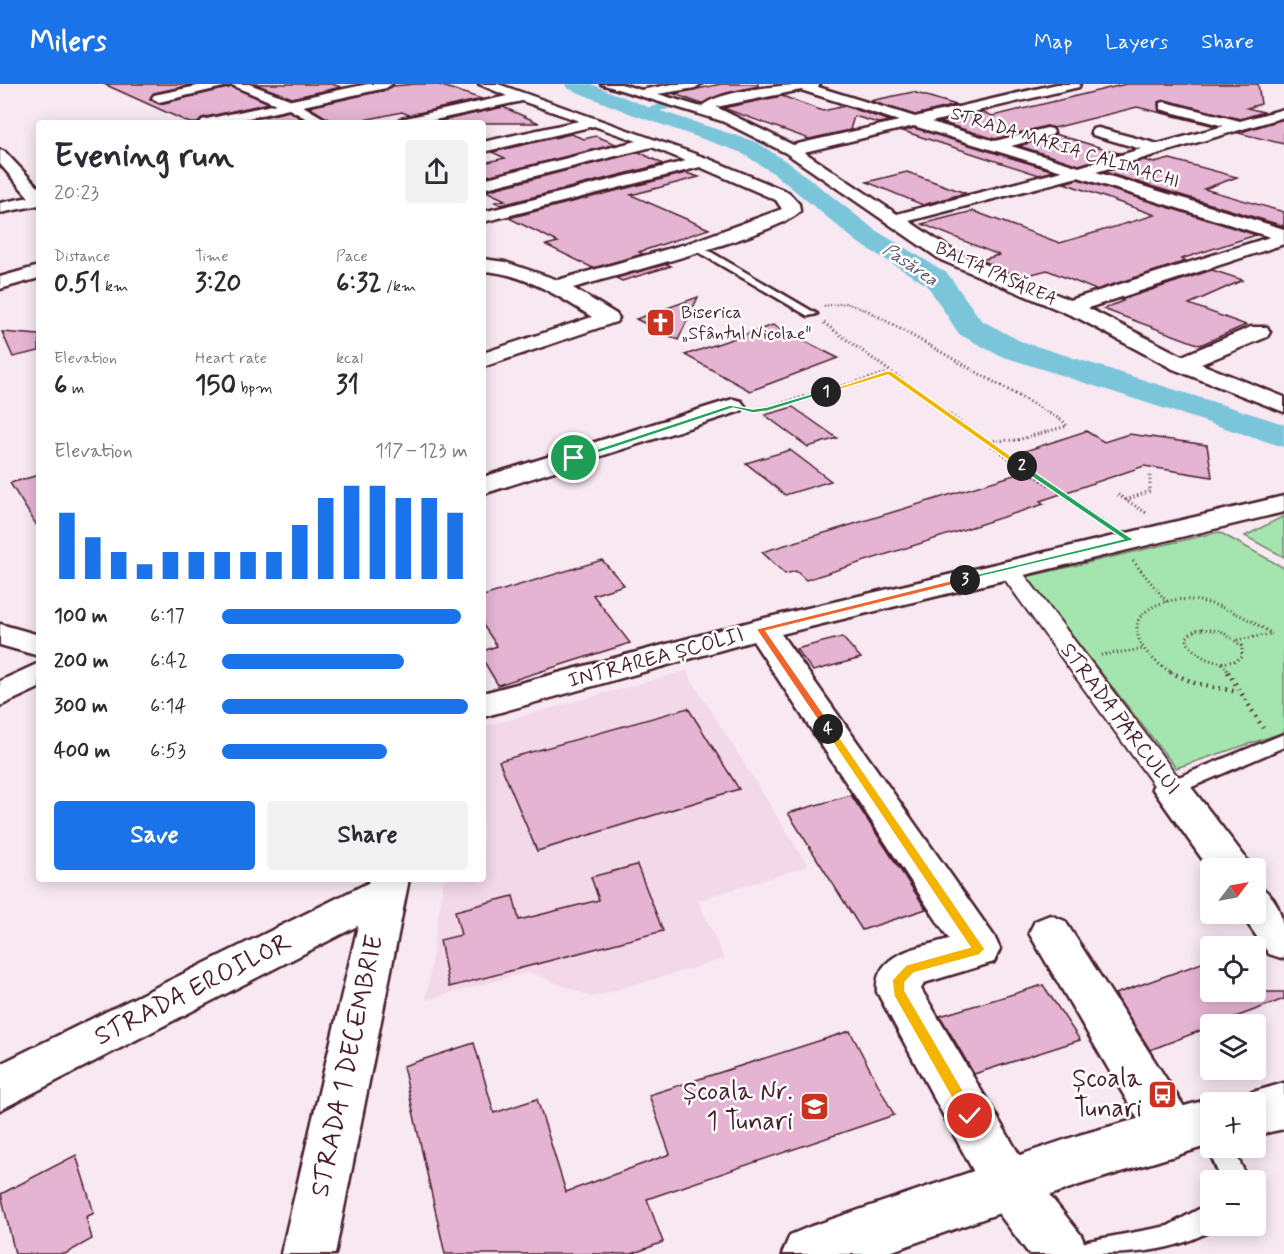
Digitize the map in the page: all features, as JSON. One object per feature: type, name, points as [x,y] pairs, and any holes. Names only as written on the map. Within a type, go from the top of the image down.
[{"type":"street","points":[[159,98],[226,84]]},
{"type":"street","points":[[220,120],[386,84]]},
{"type":"street","points":[[485,84],[653,142],[703,162],[782,196],[790,204],[791,211],[780,218],[696,247],[557,286],[498,266],[486,265]]},
{"type":"street","name":"BALTA PASĂREA","points":[[607,84],[714,113],[791,150],[948,256],[1070,307],[1181,364],[1284,405]]},
{"type":"street","points":[[639,94],[695,84]]},
{"type":"street","points":[[791,150],[1072,84]]},
{"type":"street","points":[[714,113],[715,102],[807,85]]},
{"type":"street","name":"STRADA MARIA CALIMACHI","points":[[807,85],[917,122],[1284,237]]},
{"type":"street","points":[[241,86],[279,88]]},
{"type":"street","points":[[260,88],[319,120]]},
{"type":"street","points":[[415,120],[522,97]]},
{"type":"street","points":[[1165,106],[1241,125]]},
{"type":"street","points":[[894,220],[1078,172],[1284,112]]},
{"type":"street","points":[[330,120],[343,116]]},
{"type":"street","points":[[486,146],[595,122]]},
{"type":"street","points":[[994,146],[1047,132]]},
{"type":"street","points":[[1098,132],[1157,149]]},
{"type":"street","points":[[486,169],[610,140]]},
{"type":"street","points":[[486,183],[653,142]]},
{"type":"street","points":[[0,155],[36,196]]},
{"type":"street","points":[[486,215],[703,162]]},
{"type":"street","points":[[0,208],[36,200]]},
{"type":"street","points":[[486,225],[490,236]]},
{"type":"street","points":[[1070,307],[1284,237]]},
{"type":"street","points":[[486,359],[609,318],[557,286],[508,250]]},
{"type":"street","points":[[0,283],[36,273]]},
{"type":"street","points":[[1181,364],[1259,332]]},
{"type":"street","points":[[486,485],[733,406]]},
{"type":"street","name":"INTRAREA ȘCOLII","points":[[486,704],[760,629],[1284,504]]},
{"type":"street","name":"STRADA PARCULUI","points":[[1009,570],[1224,858]]},
{"type":"street","points":[[760,629],[979,949],[910,969],[898,980],[899,992],[1008,1184],[1062,1254]]},
{"type":"street","points":[[0,634],[36,645]]},
{"type":"street","points":[[0,695],[36,676]]},
{"type":"street","name":"STRADA EROILOR","points":[[0,1088],[387,885]]},
{"type":"street","name":"STRADA 1 DECEMBRIE","points":[[308,1254],[387,885]]},
{"type":"street","points":[[1266,916],[1284,941]]},
{"type":"street","points":[[1050,933],[1200,1126]]},
{"type":"street","points":[[1266,1110],[1284,1106]]},
{"type":"street","points":[[809,1254],[1079,1160],[1200,1132]]},
{"type":"lane","points":[[696,247],[812,314]]},
{"type":"lane","points":[[1171,788],[1279,742]]},
{"type":"lane","points":[[1088,1254],[1156,1242],[1185,1233],[1200,1223]]},
{"type":"path","points":[[987,441],[997,443],[1035,436],[1067,426],[1063,421],[864,309],[854,305],[838,304],[814,309],[812,314],[889,372],[1124,542],[1167,602]]},
{"type":"path","points":[[733,406],[753,411],[768,409],[889,372]]},
{"type":"path","points":[[1126,500],[1150,491],[1150,474]]},
{"type":"path","points":[[1237,640],[1244,652],[1242,657],[1237,661],[1221,663],[1203,658],[1190,648],[1187,642],[1190,633],[1211,629],[1237,640],[1272,634],[1233,610],[1188,601],[1167,602],[1151,608],[1140,617],[1136,629],[1140,643],[1151,658],[1171,672],[1194,683],[1238,692]]},
{"type":"path","points":[[1076,659],[1145,649]]},
{"type":"path","points":[[1221,663],[1238,692],[1279,742]]},
{"type":"shaded area","points":[[686,671],[808,866],[698,900],[724,959],[592,997],[529,972],[426,1000],[444,882],[486,882],[486,726]]},
{"type":"green space","points":[[1284,516],[1284,557],[1245,536]]},
{"type":"green space","points":[[1219,532],[1284,568],[1284,732],[1176,768],[1026,577]]},
{"type":"building","points":[[104,84],[196,84],[154,93],[150,99],[160,104],[232,87],[269,103],[200,120],[183,120]]},
{"type":"building","points":[[255,84],[332,84],[341,87],[292,98]]},
{"type":"building","points":[[436,84],[482,99],[409,115],[402,112],[364,120],[329,120],[309,107],[386,90],[393,86]]},
{"type":"building","points":[[721,84],[758,84],[758,86],[723,94],[702,104],[674,94]]},
{"type":"building","points":[[1126,84],[1258,84],[1261,104],[1247,108],[1264,112],[1240,119],[1165,100],[1158,102],[1159,111],[1215,126],[1137,107],[1054,128],[1046,126],[995,139],[940,122],[981,112],[993,116]]},
{"type":"building","points":[[913,92],[956,105],[915,115],[870,101]]},
{"type":"building","points":[[782,96],[823,111],[845,106],[890,121],[878,123],[854,116],[850,130],[809,139],[723,108]]},
{"type":"building","points":[[503,107],[539,123],[486,123],[486,120],[445,120]]},
{"type":"building","points":[[289,111],[304,120],[249,120]]},
{"type":"building","points":[[1284,119],[1284,144],[1238,133]]},
{"type":"building","points":[[914,128],[1054,171],[1039,175],[903,131]]},
{"type":"building","points":[[571,134],[584,139],[596,136],[616,144],[486,176],[486,162],[505,158],[492,152]]},
{"type":"building","points":[[1055,134],[1119,153],[1079,165],[1019,146]]},
{"type":"building","points":[[639,152],[663,164],[501,205],[495,202],[505,200],[486,191]]},
{"type":"building","points":[[1170,159],[1237,177],[1204,189],[1284,212],[1284,226],[1104,172],[1144,160],[1154,163]]},
{"type":"building","points":[[907,172],[965,193],[923,205],[867,182]]},
{"type":"building","points":[[686,173],[699,177],[631,195],[709,229],[639,252],[643,254],[593,268],[546,245],[558,242],[509,218]]},
{"type":"building","points":[[1078,179],[1256,235],[1181,259],[1186,261],[1096,290],[1047,270],[1021,277],[981,260],[999,255],[922,224],[973,211],[1060,243],[1155,215],[1064,183]]},
{"type":"building","points":[[667,264],[671,266],[622,281],[616,278]]},
{"type":"building","points":[[1212,270],[1243,280],[1189,304],[1246,325],[1200,345],[1103,309],[1123,301],[1121,300]]},
{"type":"building","points":[[698,297],[678,340],[636,319]]},
{"type":"building","points":[[773,325],[838,358],[750,391],[685,355]]},
{"type":"building","points":[[2,332],[36,335],[36,352],[13,357]]},
{"type":"building","points":[[793,407],[837,438],[808,447],[765,415]]},
{"type":"building","points":[[1086,431],[1104,442],[1129,434],[1207,445],[1212,477],[1144,466],[1040,501],[1044,504],[806,580],[796,571],[785,574],[762,552],[1034,469],[1013,455]]},
{"type":"building","points":[[790,450],[831,481],[785,495],[746,463]]},
{"type":"building","points":[[36,476],[36,524],[10,483]]},
{"type":"building","points":[[602,560],[624,585],[593,595],[630,643],[498,685],[486,665],[486,650],[497,646],[486,630],[486,595]]},
{"type":"building","points":[[842,637],[861,658],[813,671],[796,649]]},
{"type":"building","points":[[688,708],[739,789],[537,851],[499,761]]},
{"type":"building","points":[[851,795],[926,909],[862,930],[788,813]]},
{"type":"building","points":[[637,865],[663,931],[449,987],[440,940],[461,935],[455,911],[513,896],[519,920],[599,900],[591,877]]},
{"type":"building","points":[[1200,964],[1200,1002],[1266,1002],[1266,992],[1284,992],[1284,999],[1244,1014],[1200,1014],[1200,1031],[1150,1050],[1115,994]]},
{"type":"building","points":[[1043,985],[1080,1040],[974,1074],[940,1016]]},
{"type":"building","points":[[850,1031],[894,1115],[647,1199],[663,1242],[632,1254],[445,1254],[403,1066],[474,1043],[494,1113],[537,1099],[566,1192],[670,1154],[649,1095]]},
{"type":"building","points":[[76,1155],[94,1213],[86,1217],[92,1239],[65,1254],[15,1254],[1,1194]]},
{"type":"waterway","name":"Pasărea","points":[[574,84],[641,111],[718,135],[748,147],[784,170],[866,236],[937,279],[970,327],[1009,348],[1284,436]]},
{"type":"waterway","points":[[683,103],[796,84]]},
{"type":"waterway","points":[[641,111],[669,106]]},
{"type":"place","name":"Biserica „Sfântul Nicolae\"","points":[[660,323]]},
{"type":"place","name":"Școala Tunari","points":[[1163,1094]]},
{"type":"place","name":"Școala Nr. 1 Tunari","points":[[814,1107]]},
{"type":"route","points":[[574,458],[733,406],[753,411],[768,409],[889,372],[1006,456],[1130,540],[760,629],[979,949],[910,969],[898,980],[899,992],[970,1116]]}]
